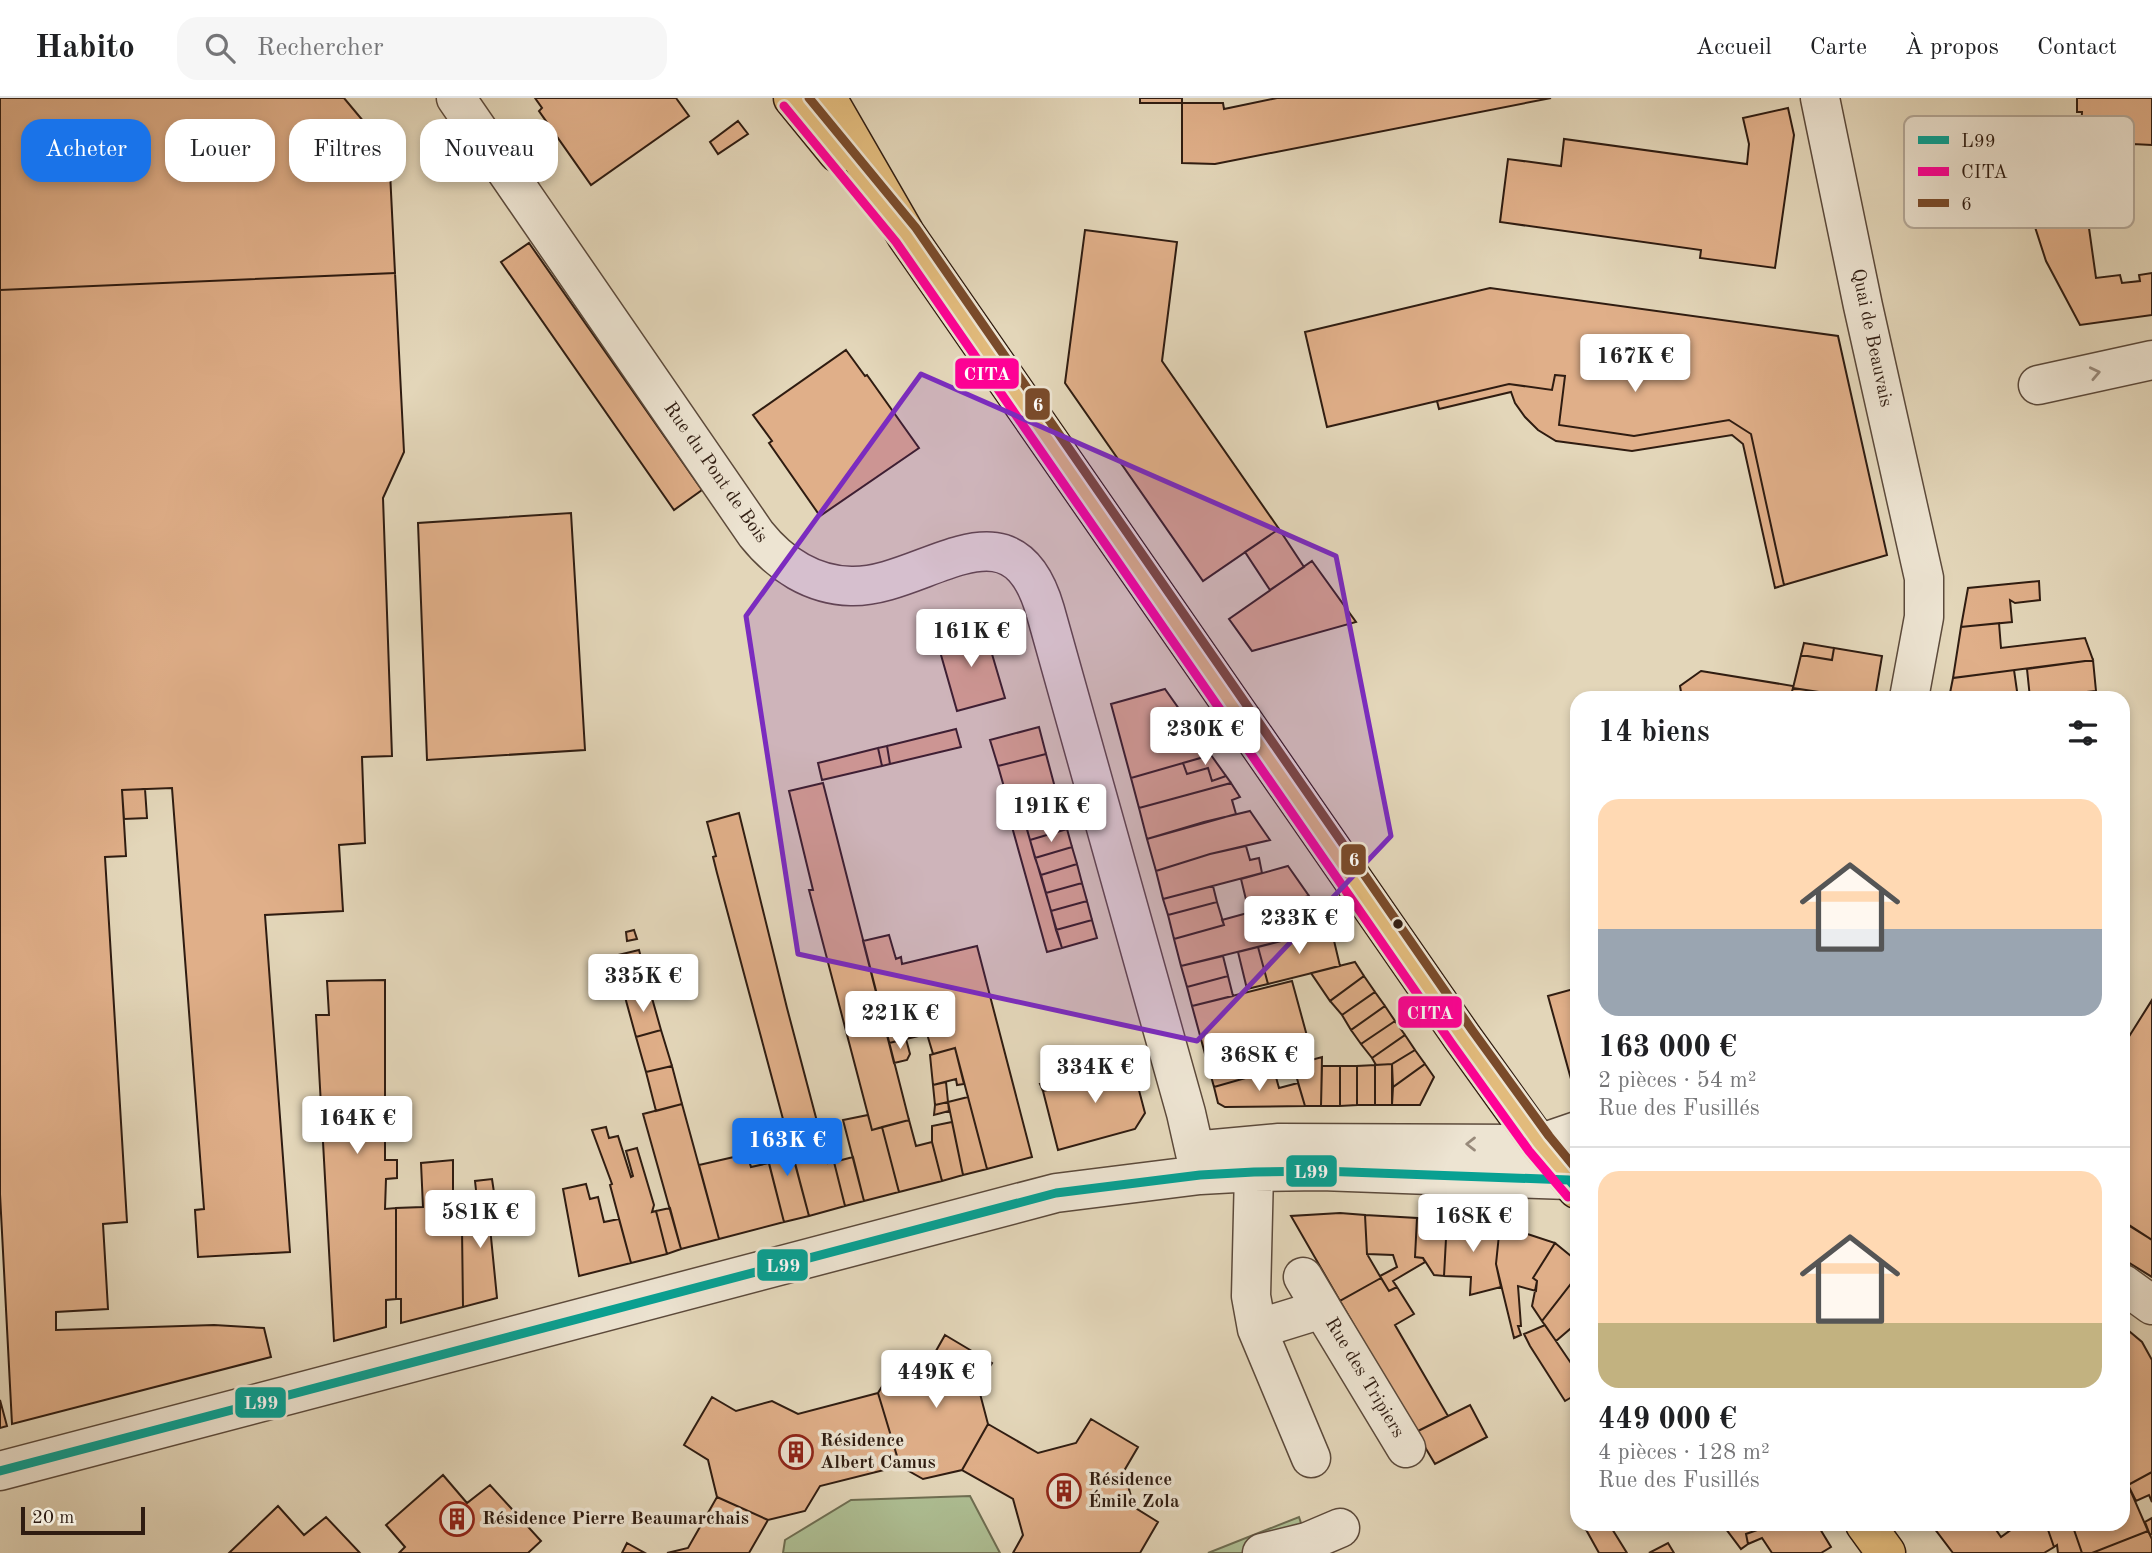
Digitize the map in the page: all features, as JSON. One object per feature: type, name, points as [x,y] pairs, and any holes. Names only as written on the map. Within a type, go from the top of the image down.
[{"type":"main road","points":[[793,98],[906,235]]},
{"type":"main road","points":[[827,98],[906,235],[1385,926],[1539,1144],[1570,1178]]},
{"type":"main road","points":[[1870,1531],[1886,1553]]},
{"type":"street","name":"Rue du Pont de Bois","points":[[456,98],[747,521],[768,549],[781,561],[813,579],[852,586],[883,581],[966,554],[999,551],[1010,556],[1032,579],[1041,594],[1198,1163]]},
{"type":"street","name":"Quai de Beauvais","points":[[1820,98],[1924,578],[1924,617],[1910,691]]},
{"type":"street","points":[[2038,385],[2152,360]]},
{"type":"street","points":[[0,1471],[1056,1193],[1198,1163],[1254,1158],[1311,1143],[1539,1144],[1570,1133]]},
{"type":"street","points":[[1254,1158],[1321,1171],[1570,1182]]},
{"type":"street","points":[[1254,1158],[1251,1296],[1257,1329],[1311,1458]]},
{"type":"street","points":[[2130,1289],[2152,1305]]},
{"type":"street","name":"Rue des Tripiers","points":[[1257,1329],[1312,1293],[1406,1448]]},
{"type":"street","points":[[1262,1553],[1307,1542],[1340,1528]]},
{"type":"highlighted area","points":[[921,374],[1336,556],[1391,836],[1197,1041],[798,954],[746,616]]},
{"type":"green space","points":[[970,1496],[1000,1553],[783,1553],[785,1540],[851,1500]]},
{"type":"green space","points":[[1299,1517],[1311,1553],[1208,1553]]},
{"type":"building","points":[[0,98],[344,98],[362,119],[289,119],[289,182],[390,182],[395,273],[0,290]]},
{"type":"building","points":[[535,98],[676,98],[689,116],[591,185],[558,138],[558,119],[545,119],[539,111],[542,108]]},
{"type":"building","points":[[1140,98],[1182,98],[1182,103],[1140,103]]},
{"type":"building","points":[[1277,98],[1551,98],[1215,164],[1182,163],[1182,103],[1223,103],[1224,109]]},
{"type":"building","points":[[2077,98],[2152,98],[2152,145],[2134,144],[2134,116],[2082,116],[2082,112],[2077,112]]},
{"type":"building","points":[[1788,108],[1794,135],[1775,268],[1700,258],[1701,250],[1500,222],[1508,159],[1561,166],[1564,139],[1747,164],[1749,144],[1743,118]]},
{"type":"building","points":[[738,121],[748,134],[718,154],[710,142]]},
{"type":"building","points":[[2035,228],[2089,228],[2096,278],[2120,275],[2122,283],[2140,281],[2139,275],[2152,273],[2152,315],[2080,325],[2046,261]]},
{"type":"building","points":[[1085,230],[1177,242],[1162,361],[1279,529],[1203,581],[1065,383]]},
{"type":"building","points":[[529,243],[702,490],[674,510],[501,262]]},
{"type":"building","points":[[395,273],[404,452],[383,498],[392,756],[362,757],[365,843],[339,845],[343,911],[265,915],[290,1252],[198,1257],[195,1210],[204,1209],[172,788],[122,790],[126,856],[105,857],[127,1222],[103,1224],[108,1309],[56,1312],[56,1330],[214,1325],[264,1328],[271,1357],[12,1424],[0,1194],[0,290]]},
{"type":"building","points":[[1490,288],[1838,336],[1887,555],[1784,585],[1751,434],[1729,420],[1634,436],[1559,425],[1565,376],[1555,375],[1552,390],[1509,384],[1327,427],[1305,332]]},
{"type":"building","points":[[846,350],[919,448],[820,516],[769,443],[772,441],[753,415]]},
{"type":"building","points":[[1555,375],[1565,376],[1559,425],[1634,436],[1729,420],[1751,434],[1784,585],[1775,588],[1743,444],[1732,435],[1632,451],[1556,441],[1538,430],[1525,417],[1511,392],[1439,409],[1437,401],[1509,384],[1552,390]]},
{"type":"building","points":[[571,513],[585,750],[427,760],[418,523]]},
{"type":"building","points":[[1279,529],[1304,567],[1270,590],[1245,552]]},
{"type":"building","points":[[1312,561],[1356,622],[1252,651],[1229,619]]},
{"type":"building","points":[[2039,581],[2040,600],[2015,603],[2010,600],[2012,622],[1961,627],[1968,588]]},
{"type":"building","points":[[1999,623],[2001,648],[2085,638],[2093,660],[1953,678],[1961,627]]},
{"type":"building","points":[[984,627],[1005,698],[957,711],[937,641]]},
{"type":"building","points":[[1804,643],[1834,648],[1832,660],[1801,655]]},
{"type":"building","points":[[1834,648],[1882,656],[1876,691],[1812,691],[1793,688],[1801,655],[1832,660]]},
{"type":"building","points":[[2093,660],[2096,691],[2029,691],[2027,669]]},
{"type":"building","points":[[2014,670],[2017,691],[1950,691],[1953,678]]},
{"type":"building","points":[[1701,671],[1793,688],[1792,691],[1681,691],[1680,686]]},
{"type":"building","points":[[1165,689],[1184,716],[1161,722],[1168,745],[1186,741],[1188,750],[1205,746],[1211,755],[1131,778],[1111,704]]},
{"type":"building","points":[[1184,716],[1205,746],[1188,750],[1186,741],[1168,745],[1161,722]]},
{"type":"building","points":[[1039,727],[1046,754],[998,766],[990,740]]},
{"type":"building","points":[[956,729],[961,747],[890,764],[887,746]]},
{"type":"building","points":[[887,746],[890,764],[882,766],[878,748]]},
{"type":"building","points":[[878,748],[882,766],[822,780],[818,763]]},
{"type":"building","points":[[1046,754],[1057,795],[1010,808],[998,766]]},
{"type":"building","points":[[1211,755],[1226,776],[1212,781],[1208,768],[1187,774],[1183,763]]},
{"type":"building","points":[[1183,763],[1187,774],[1208,768],[1212,781],[1226,776],[1231,783],[1139,808],[1131,778]]},
{"type":"building","points":[[823,783],[909,1120],[872,1130],[809,890],[813,890],[789,791]]},
{"type":"building","points":[[1231,783],[1240,797],[1232,800],[1236,814],[1147,839],[1139,808]]},
{"type":"building","points":[[145,789],[147,818],[124,819],[122,790]]},
{"type":"building","points":[[1057,795],[1062,811],[1025,822],[1020,806]]},
{"type":"building","points":[[1020,806],[1062,948],[1047,952],[1007,809]]},
{"type":"building","points":[[1062,811],[1067,829],[1030,840],[1025,822]]},
{"type":"building","points":[[1250,811],[1270,840],[1210,854],[1156,871],[1147,839]]},
{"type":"building","points":[[739,813],[828,1163],[834,1162],[845,1206],[809,1216],[713,857],[716,856],[707,822]]},
{"type":"building","points":[[1067,829],[1072,847],[1035,858],[1030,840]]},
{"type":"building","points":[[1246,846],[1250,860],[1259,858],[1262,873],[1163,899],[1156,871]]},
{"type":"building","points":[[1072,847],[1077,864],[1041,875],[1035,858]]},
{"type":"building","points":[[1077,864],[1082,883],[1046,893],[1041,875]]},
{"type":"building","points":[[1288,866],[1309,896],[1249,912],[1241,879]]},
{"type":"building","points":[[1082,883],[1087,901],[1051,911],[1046,893]]},
{"type":"building","points":[[1213,886],[1217,902],[1168,915],[1163,899]]},
{"type":"building","points":[[1309,896],[1331,928],[1293,938],[1284,903]]},
{"type":"building","points":[[1087,901],[1092,920],[1056,930],[1051,911]]},
{"type":"building","points":[[1217,902],[1224,925],[1174,939],[1168,915]]},
{"type":"building","points":[[1284,903],[1293,938],[1181,966],[1174,939],[1224,925],[1222,920]]},
{"type":"building","points":[[1092,920],[1097,938],[1062,948],[1056,930]]},
{"type":"building","points":[[1331,928],[1340,966],[1268,984],[1258,947]]},
{"type":"building","points":[[634,930],[637,939],[627,941],[626,932]]},
{"type":"building","points":[[889,935],[896,959],[901,957],[902,964],[977,946],[1032,1157],[987,1169],[955,1048],[933,1054],[927,1034],[889,1043],[863,941]]},
{"type":"building","points":[[1258,947],[1268,984],[1247,989],[1238,952]]},
{"type":"building","points":[[639,950],[650,991],[625,997],[614,956]]},
{"type":"building","points":[[1223,956],[1228,976],[1187,987],[1181,966]]},
{"type":"building","points":[[1355,962],[1364,976],[1330,1001],[1311,973]]},
{"type":"building","points":[[1228,976],[1233,996],[1192,1006],[1187,987]]},
{"type":"building","points":[[1364,976],[1375,992],[1342,1015],[1330,1001]]},
{"type":"building","points":[[385,980],[385,1160],[397,1160],[397,1178],[386,1179],[385,1209],[396,1208],[396,1299],[386,1300],[386,1327],[334,1341],[316,1015],[329,1015],[327,981]]},
{"type":"building","points":[[1292,981],[1307,1036],[1208,1065],[1192,1006]]},
{"type":"building","points":[[1570,990],[1570,1075],[1548,996]]},
{"type":"building","points":[[650,991],[661,1030],[636,1037],[625,997]]},
{"type":"building","points":[[1375,992],[1385,1006],[1351,1030],[1342,1015]]},
{"type":"building","points":[[2152,1000],[2152,1240],[2130,1226],[2130,1035]]},
{"type":"building","points":[[1385,1006],[1395,1021],[1361,1044],[1351,1030]]},
{"type":"building","points":[[1395,1021],[1405,1035],[1372,1058],[1361,1044]]},
{"type":"building","points":[[661,1030],[672,1066],[646,1072],[636,1037]]},
{"type":"building","points":[[1405,1035],[1415,1050],[1392,1064],[1376,1065],[1372,1058]]},
{"type":"building","points":[[1307,1036],[1312,1052],[1309,1053],[1310,1060],[1304,1062],[1297,1039]]},
{"type":"building","points":[[906,1039],[910,1054],[907,1060],[894,1063],[889,1043]]},
{"type":"building","points":[[1278,1045],[1284,1067],[1214,1087],[1208,1065]]},
{"type":"building","points":[[955,1048],[964,1084],[957,1085],[956,1079],[933,1085],[930,1055]]},
{"type":"building","points":[[1415,1050],[1425,1064],[1393,1087],[1392,1064]]},
{"type":"building","points":[[1322,1057],[1321,1106],[1305,1106],[1293,1065]]},
{"type":"building","points":[[1131,1060],[1145,1113],[1135,1129],[1058,1150],[1043,1091],[1065,1086],[1063,1078]]},
{"type":"building","points":[[1392,1064],[1392,1105],[1375,1105],[1375,1065]]},
{"type":"building","points":[[1425,1064],[1434,1077],[1420,1105],[1392,1105],[1393,1087]]},
{"type":"building","points":[[1375,1065],[1375,1105],[1357,1105],[1357,1066]]},
{"type":"building","points":[[672,1066],[682,1104],[656,1111],[646,1072]]},
{"type":"building","points":[[1322,1066],[1340,1066],[1340,1106],[1321,1106]]},
{"type":"building","points":[[1340,1066],[1357,1066],[1357,1105],[1340,1106]]},
{"type":"building","points":[[1274,1070],[1279,1088],[1298,1083],[1305,1106],[1225,1107],[1218,1103],[1214,1087]]},
{"type":"building","points":[[1063,1078],[1065,1086],[1043,1091],[1040,1084]]},
{"type":"building","points":[[946,1082],[948,1102],[935,1105],[933,1085]]},
{"type":"building","points":[[968,1097],[987,1169],[963,1175],[948,1102]]},
{"type":"building","points":[[948,1102],[949,1111],[934,1115],[935,1105]]},
{"type":"building","points":[[682,1104],[719,1239],[681,1249],[643,1114]]},
{"type":"building","points":[[868,1115],[872,1130],[882,1127],[899,1192],[864,1201],[843,1120]]},
{"type":"building","points":[[909,1120],[916,1146],[932,1142],[942,1181],[899,1192],[882,1127]]},
{"type":"building","points":[[952,1122],[963,1175],[942,1181],[932,1142],[932,1126]]},
{"type":"building","points":[[785,1125],[809,1216],[784,1222],[767,1156],[776,1154],[771,1129]]},
{"type":"building","points":[[606,1127],[609,1138],[618,1136],[631,1177],[633,1176],[626,1151],[637,1148],[654,1205],[652,1212],[656,1211],[667,1254],[631,1263],[610,1185],[612,1184],[592,1130]]},
{"type":"building","points":[[747,1154],[751,1167],[769,1163],[784,1222],[719,1239],[699,1165]]},
{"type":"building","points":[[853,1157],[864,1201],[845,1206],[834,1162]]},
{"type":"building","points":[[453,1160],[453,1230],[462,1229],[463,1307],[401,1323],[401,1299],[396,1299],[396,1208],[423,1207],[421,1163]]},
{"type":"building","points":[[492,1179],[499,1226],[490,1227],[497,1298],[463,1307],[462,1229],[480,1227],[475,1181]]},
{"type":"building","points":[[586,1184],[590,1199],[598,1197],[604,1222],[619,1219],[631,1263],[579,1276],[563,1189]]},
{"type":"building","points":[[670,1208],[681,1249],[667,1254],[656,1211]]},
{"type":"building","points":[[1340,1213],[1365,1215],[1367,1254],[1381,1278],[1340,1301],[1291,1216]]},
{"type":"building","points":[[1365,1215],[1417,1218],[1415,1257],[1423,1258],[1425,1262],[1393,1281],[1397,1287],[1389,1291],[1380,1276],[1397,1267],[1393,1255],[1367,1254]]},
{"type":"building","points":[[1417,1218],[1447,1220],[1444,1276],[1434,1275],[1423,1258],[1415,1257]]},
{"type":"building","points":[[1447,1220],[1500,1225],[1496,1264],[1501,1287],[1470,1295],[1471,1277],[1444,1276]]},
{"type":"building","points":[[1500,1225],[1555,1243],[1533,1278],[1537,1281],[1536,1291],[1518,1286],[1521,1326],[1518,1326],[1521,1335],[1514,1338],[1496,1264]]},
{"type":"building","points":[[2130,1226],[2152,1240],[2152,1277],[2130,1263]]},
{"type":"building","points":[[1555,1243],[1570,1255],[1570,1285],[1542,1321],[1532,1306],[1537,1281],[1533,1278]]},
{"type":"building","points":[[1381,1278],[1389,1291],[1397,1287],[1414,1314],[1395,1325],[1448,1416],[1416,1432],[1340,1301]]},
{"type":"building","points":[[1570,1285],[1570,1329],[1556,1341],[1542,1321]]},
{"type":"building","points":[[1545,1325],[1570,1362],[1570,1398],[1565,1401],[1524,1334]]},
{"type":"building","points":[[2130,1332],[2142,1342],[2152,1360],[2152,1472],[2130,1484]]},
{"type":"building","points":[[945,1335],[992,1363],[978,1386],[988,1424],[962,1470],[923,1479],[900,1466],[878,1393],[893,1369],[932,1358]]},
{"type":"building","name":"Résidence Albert Camus","points":[[878,1393],[900,1466],[820,1486],[805,1511],[768,1520],[717,1497],[708,1460],[684,1445],[712,1397],[736,1411],[772,1401],[798,1414]]},
{"type":"building","points":[[0,1400],[7,1426],[0,1428]]},
{"type":"building","points":[[1470,1405],[1487,1437],[1435,1464],[1416,1432]]},
{"type":"building","name":"Résidence Émile Zola","points":[[1091,1419],[1138,1447],[1124,1471],[1134,1507],[1158,1522],[1140,1553],[1013,1553],[1023,1535],[1013,1499],[962,1470],[988,1424],[1038,1453],[1076,1443]]},
{"type":"building","points":[[2152,1472],[2152,1502],[2149,1495],[2136,1501],[2130,1484]]},
{"type":"building","name":"Résidence Pierre Beaumarchais","points":[[443,1475],[467,1503],[490,1485],[541,1541],[528,1553],[399,1553],[405,1547],[386,1525]]},
{"type":"building","points":[[2130,1490],[2148,1531],[2092,1553],[2082,1553],[2074,1531],[2130,1531]]},
{"type":"building","points":[[717,1497],[768,1520],[749,1553],[667,1553],[688,1548]]},
{"type":"building","points":[[278,1506],[304,1535],[326,1517],[360,1553],[229,1553]]},
{"type":"building","points":[[2152,1518],[2152,1534],[2150,1535],[2145,1522]]},
{"type":"building","points":[[1587,1531],[1613,1531],[1627,1553],[1599,1553]]},
{"type":"building","points":[[1728,1531],[1754,1531],[1746,1534],[1748,1544],[1741,1549]]},
{"type":"building","points":[[1754,1531],[1821,1531],[1831,1547],[1821,1553],[1772,1553],[1762,1538],[1748,1544],[1746,1534]]},
{"type":"building","points":[[1936,1531],[1997,1531],[2001,1537],[2009,1531],[2048,1531],[2054,1547],[2044,1553],[1953,1553]]},
{"type":"building","points":[[2048,1531],[2074,1531],[2082,1553],[2058,1553],[2057,1545],[2054,1547]]},
{"type":"building","points":[[2148,1531],[2152,1539],[2152,1553],[2092,1553]]},
{"type":"building","points":[[627,1543],[645,1553],[622,1553]]},
{"type":"building","points":[[1668,1543],[1674,1553],[1649,1553]]},
{"type":"transit line","name":"6","points":[[809,98],[916,228],[1472,1030],[1570,1162]]},
{"type":"transit line","name":"CITA","points":[[784,106],[896,242],[1452,1044],[1529,1151],[1568,1197]]},
{"type":"transit line","name":"L99","points":[[0,1471],[1056,1193],[1200,1175],[1254,1172],[1321,1171],[1570,1181]]},
{"type":"place","name":"Résidence Albert Camus","points":[[796,1452]]},
{"type":"place","name":"Résidence Émile Zola","points":[[1064,1491]]},
{"type":"place","name":"Résidence Pierre Beaumarchais","points":[[457,1519]]}]
